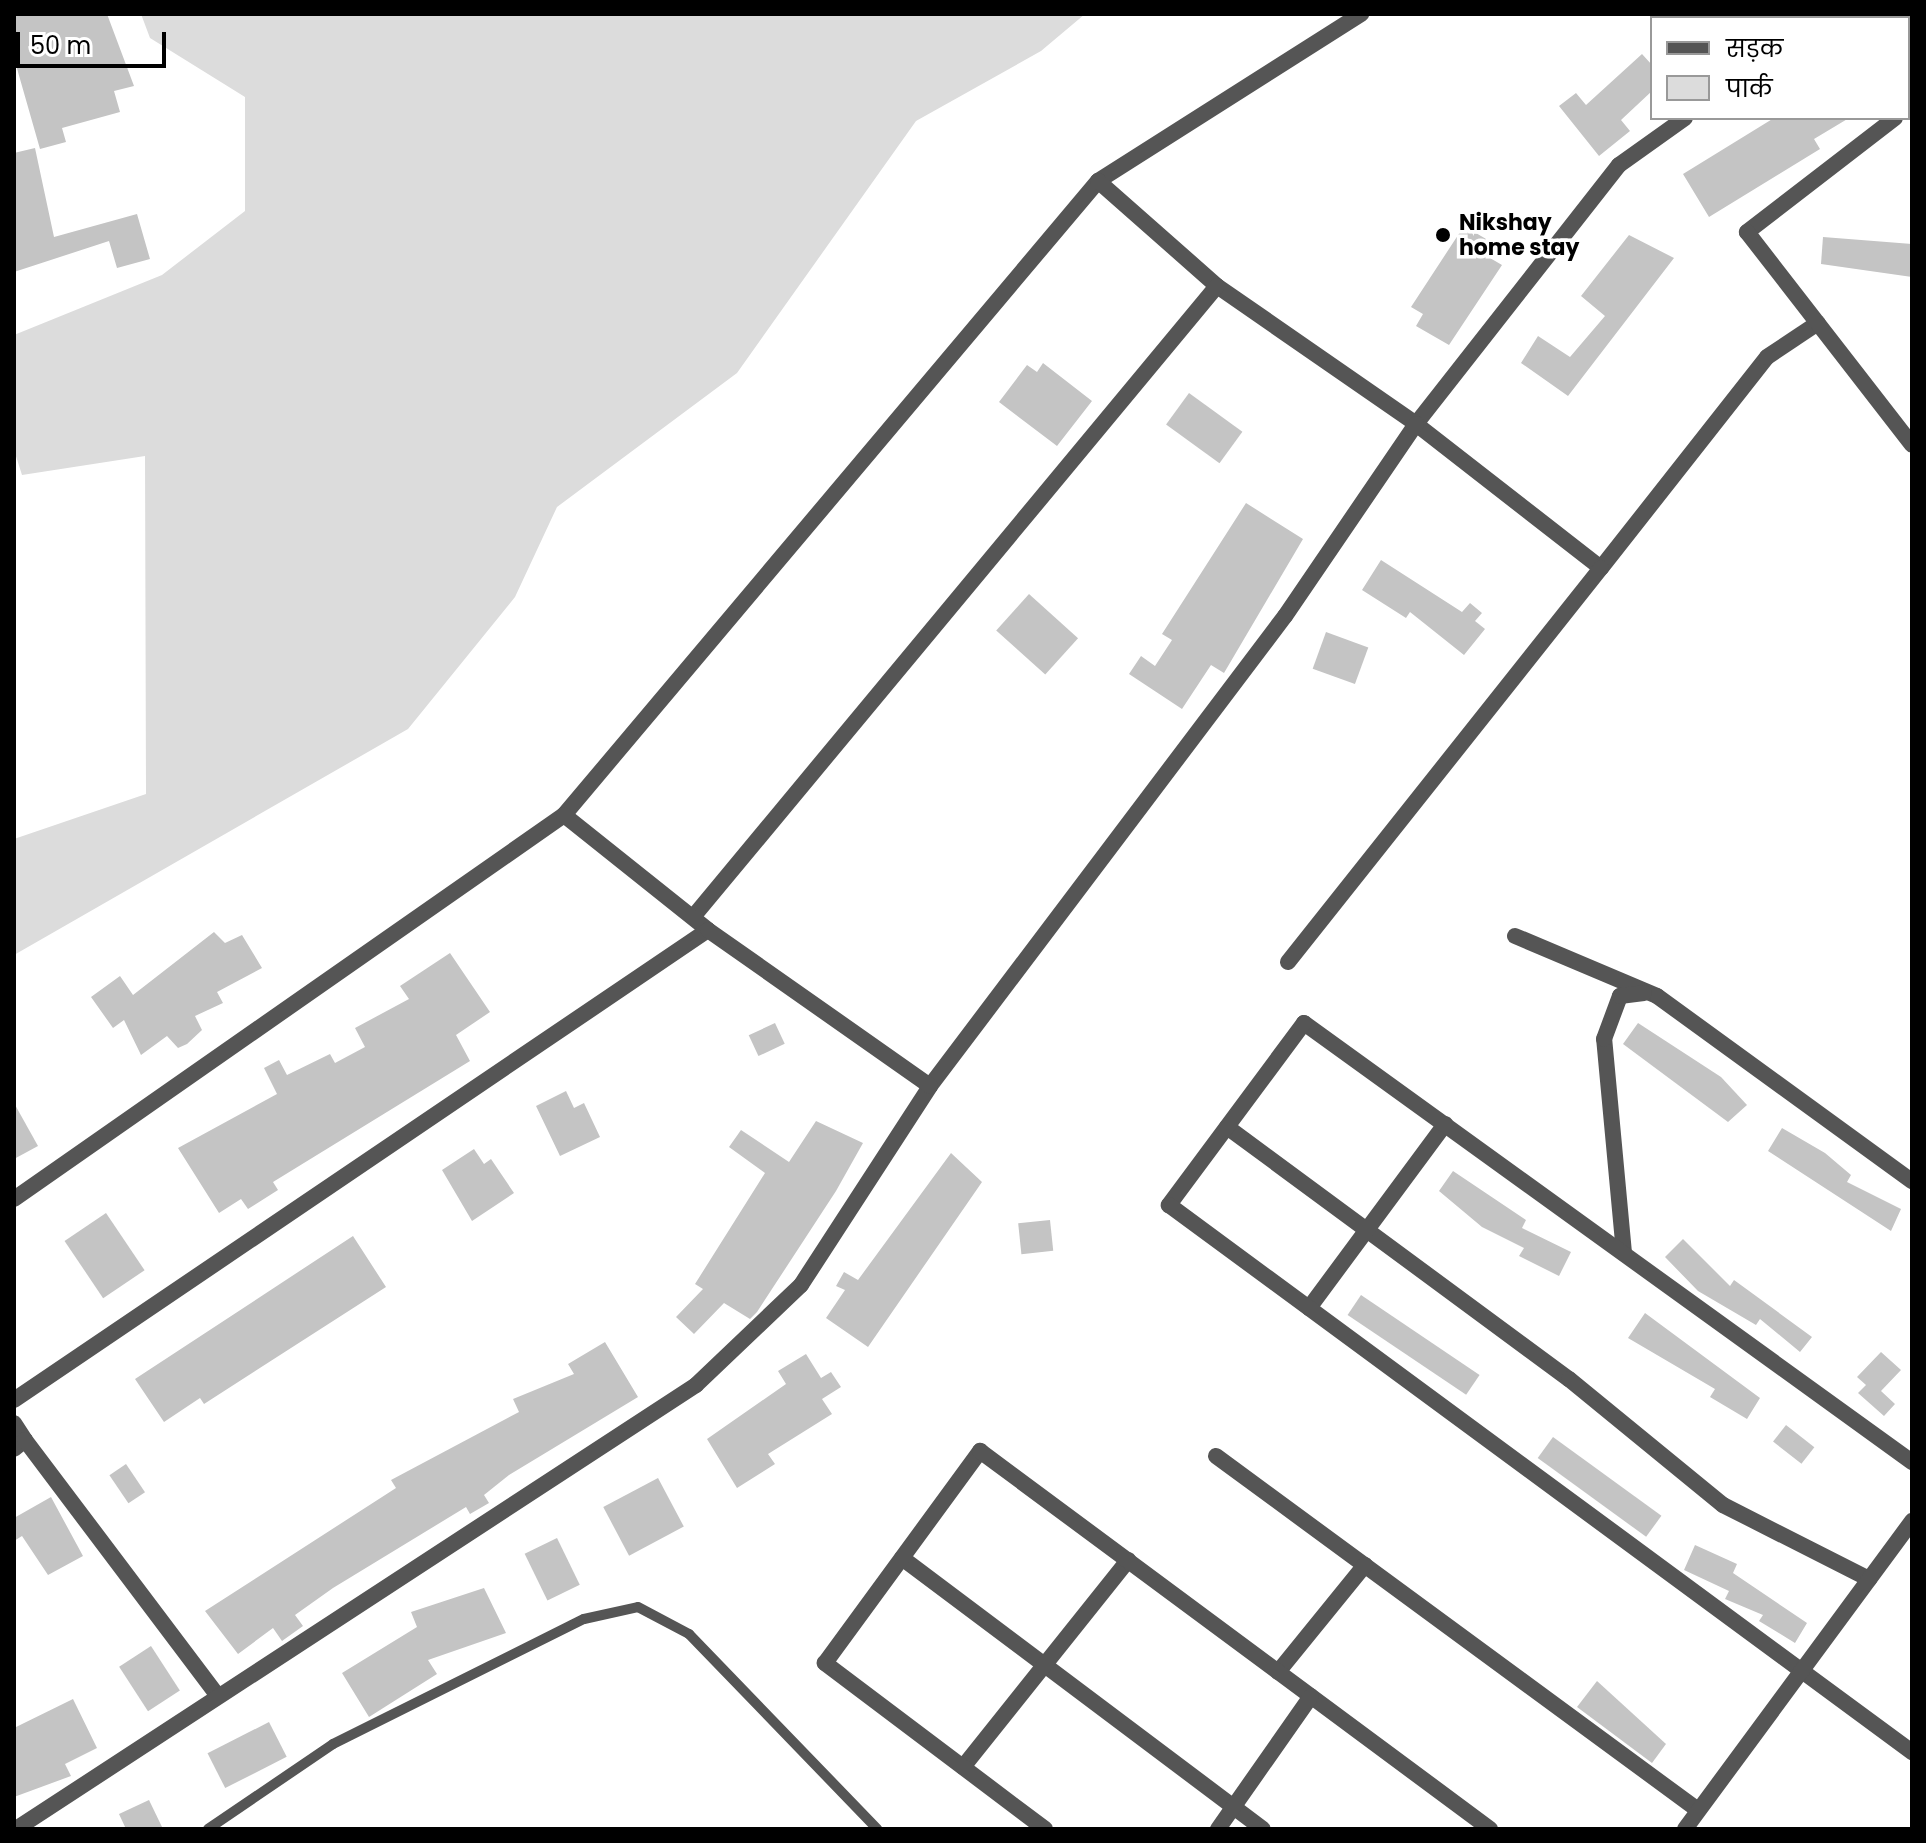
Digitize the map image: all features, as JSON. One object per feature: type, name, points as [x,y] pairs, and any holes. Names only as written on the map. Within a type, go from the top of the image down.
[{"type":"street","points":[[14,1199],[564,815],[1098,181],[1361,14]]},
{"type":"street","points":[[16,1829],[707,1376],[801,1285],[930,1086],[1285,616],[1416,424],[1619,165],[1682,120]]},
{"type":"street","points":[[1892,120],[1747,232],[1912,445]]},
{"type":"street","points":[[1098,181],[1217,286],[1416,424],[1601,568]]},
{"type":"street","points":[[693,917],[1217,286]]},
{"type":"street","points":[[1288,962],[1767,357],[1818,323]]},
{"type":"street","points":[[564,815],[708,930],[930,1086]]},
{"type":"street","points":[[14,1400],[708,930]]},
{"type":"street","points":[[1515,936],[1657,996],[1912,1181]]},
{"type":"street","points":[[1624,1253],[1604,1039],[1620,996],[1657,996]]},
{"type":"street","points":[[1912,1462],[1304,1023],[1169,1205],[1804,1667],[1912,1752]]},
{"type":"street","points":[[1309,1308],[1445,1124]]},
{"type":"street","points":[[1227,1127],[1369,1227],[1723,1505],[1869,1579]]},
{"type":"street","points":[[14,1423],[20,1445],[217,1695]]},
{"type":"street","points":[[1045,1829],[825,1663],[980,1451],[1490,1829]]},
{"type":"street","points":[[1216,1456],[1698,1810]]},
{"type":"street","points":[[1685,1829],[1912,1521]]},
{"type":"street","points":[[902,1558],[1263,1829]]},
{"type":"street","points":[[963,1767],[1041,1662],[1128,1560]]},
{"type":"street","points":[[1278,1672],[1365,1565]]},
{"type":"street","points":[[1218,1829],[1311,1696]]},
{"type":"lane","points":[[208,1829],[333,1744],[584,1619],[638,1607],[689,1634],[877,1829]]},
{"type":"green space","points":[[141,14],[1085,14],[1041,51],[916,121],[737,373],[557,507],[515,597],[408,729],[14,955],[14,839],[146,794],[145,456],[22,475],[14,450],[14,335],[162,275],[245,211],[245,97],[150,38]]},
{"type":"building","points":[[14,14],[107,14],[134,86],[114,91],[120,112],[62,128],[66,142],[40,149],[14,58]]},
{"type":"building","points":[[1642,54],[1650,63],[1650,93],[1621,120],[1630,131],[1599,156],[1559,106],[1576,93],[1586,105]]},
{"type":"building","points":[[1771,120],[1846,120],[1814,139],[1820,149],[1709,217],[1683,174]]},
{"type":"building","points":[[35,148],[54,237],[137,214],[150,259],[117,268],[109,241],[14,272],[14,153]]},
{"type":"building","points":[[1464,226],[1498,246],[1490,258],[1502,265],[1449,345],[1416,326],[1423,314],[1411,307]]},
{"type":"building","points":[[1629,235],[1674,258],[1568,396],[1521,363],[1538,336],[1570,357],[1605,316],[1581,296]]},
{"type":"building","points":[[1823,237],[1912,244],[1912,277],[1821,264]]},
{"type":"building","points":[[1043,363],[1092,401],[1057,446],[999,402],[1027,365],[1037,372]]},
{"type":"building","points":[[1189,393],[1242,432],[1219,463],[1166,425]]},
{"type":"building","points":[[1246,503],[1303,539],[1224,673],[1211,665],[1182,709],[1129,674],[1141,656],[1155,666],[1172,640],[1162,634]]},
{"type":"building","points":[[1381,560],[1462,612],[1470,603],[1482,613],[1475,621],[1485,629],[1464,655],[1410,612],[1406,618],[1362,590]]},
{"type":"building","points":[[1029,594],[1078,638],[1045,675],[996,630]]},
{"type":"building","points":[[1326,632],[1368,647],[1355,684],[1313,669]]},
{"type":"building","points":[[214,932],[225,943],[242,935],[262,968],[217,992],[223,1003],[195,1016],[202,1030],[187,1044],[178,1048],[167,1036],[141,1055],[124,1020],[113,1028],[91,997],[120,976],[133,995]]},
{"type":"building","points":[[450,953],[490,1012],[456,1035],[470,1061],[273,1182],[278,1190],[248,1209],[241,1199],[219,1213],[178,1148],[277,1094],[264,1068],[279,1060],[287,1075],[330,1054],[335,1063],[365,1047],[355,1028],[409,999],[400,986]]},
{"type":"building","points":[[775,1023],[785,1044],[758,1056],[749,1035]]},
{"type":"building","points":[[1638,1023],[1721,1077],[1747,1105],[1728,1122],[1623,1044]]},
{"type":"building","points":[[566,1091],[574,1108],[584,1103],[600,1137],[560,1156],[536,1106]]},
{"type":"building","points":[[14,1103],[38,1146],[14,1159]]},
{"type":"building","points":[[816,1121],[863,1143],[836,1191],[757,1312],[750,1319],[724,1303],[694,1334],[676,1317],[703,1289],[695,1284],[765,1173],[729,1147],[741,1130],[789,1162]]},
{"type":"building","points":[[1782,1128],[1825,1153],[1851,1175],[1847,1182],[1901,1209],[1891,1231],[1768,1151]]},
{"type":"building","points":[[474,1149],[484,1164],[491,1159],[514,1193],[472,1221],[442,1170]]},
{"type":"building","points":[[951,1153],[982,1182],[868,1347],[826,1318],[845,1290],[836,1286],[844,1272],[858,1280]]},
{"type":"building","points":[[1453,1171],[1526,1220],[1522,1228],[1571,1252],[1559,1276],[1519,1256],[1524,1248],[1482,1227],[1439,1191]]},
{"type":"building","points":[[106,1213],[145,1270],[103,1298],[65,1241]]},
{"type":"building","points":[[1050,1220],[1053,1251],[1021,1254],[1018,1223]]},
{"type":"building","points":[[353,1236],[386,1287],[204,1404],[200,1398],[164,1422],[135,1379]]},
{"type":"building","points":[[1683,1239],[1730,1286],[1734,1280],[1812,1337],[1800,1352],[1760,1319],[1756,1325],[1698,1291],[1665,1257]]},
{"type":"building","points":[[1361,1295],[1480,1375],[1466,1395],[1348,1315]]},
{"type":"building","points":[[1645,1313],[1760,1398],[1747,1419],[1710,1397],[1715,1389],[1628,1338]]},
{"type":"building","points":[[605,1342],[638,1397],[509,1475],[484,1495],[489,1503],[470,1514],[466,1507],[333,1588],[295,1615],[303,1626],[282,1641],[273,1628],[238,1654],[205,1611],[396,1488],[391,1480],[519,1412],[513,1399],[574,1374],[568,1364]]},
{"type":"building","points":[[1881,1352],[1901,1370],[1881,1391],[1895,1404],[1884,1416],[1858,1393],[1866,1385],[1857,1377]]},
{"type":"building","points":[[806,1354],[821,1378],[831,1372],[841,1387],[822,1399],[832,1414],[768,1454],[775,1464],[737,1488],[707,1439],[786,1384],[778,1371]]},
{"type":"building","points":[[1786,1425],[1814,1447],[1801,1464],[1773,1442]]},
{"type":"building","points":[[1553,1437],[1661,1516],[1646,1537],[1538,1458]]},
{"type":"building","points":[[126,1464],[145,1492],[128,1503],[109,1475]]},
{"type":"building","points":[[658,1478],[684,1527],[629,1556],[603,1507]]},
{"type":"building","points":[[51,1497],[83,1556],[48,1575],[22,1536],[14,1541],[14,1518]]},
{"type":"building","points":[[557,1538],[580,1585],[547,1601],[525,1554]]},
{"type":"building","points":[[1695,1545],[1737,1564],[1733,1573],[1807,1623],[1795,1643],[1759,1621],[1763,1615],[1725,1599],[1729,1591],[1684,1570]]},
{"type":"building","points":[[484,1588],[506,1633],[428,1660],[437,1674],[369,1717],[342,1673],[417,1627],[411,1612]]},
{"type":"building","points":[[151,1646],[180,1690],[148,1711],[119,1667]]},
{"type":"building","points":[[1597,1681],[1666,1744],[1652,1763],[1577,1707]]},
{"type":"building","points":[[73,1699],[97,1748],[65,1764],[71,1776],[14,1797],[14,1728]]},
{"type":"building","points":[[269,1722],[287,1757],[225,1788],[208,1753]]},
{"type":"building","points":[[149,1800],[163,1829],[126,1829],[119,1814]]},
{"type":"place","name":"Nikshay home stay","points":[[1443,235]]}]
